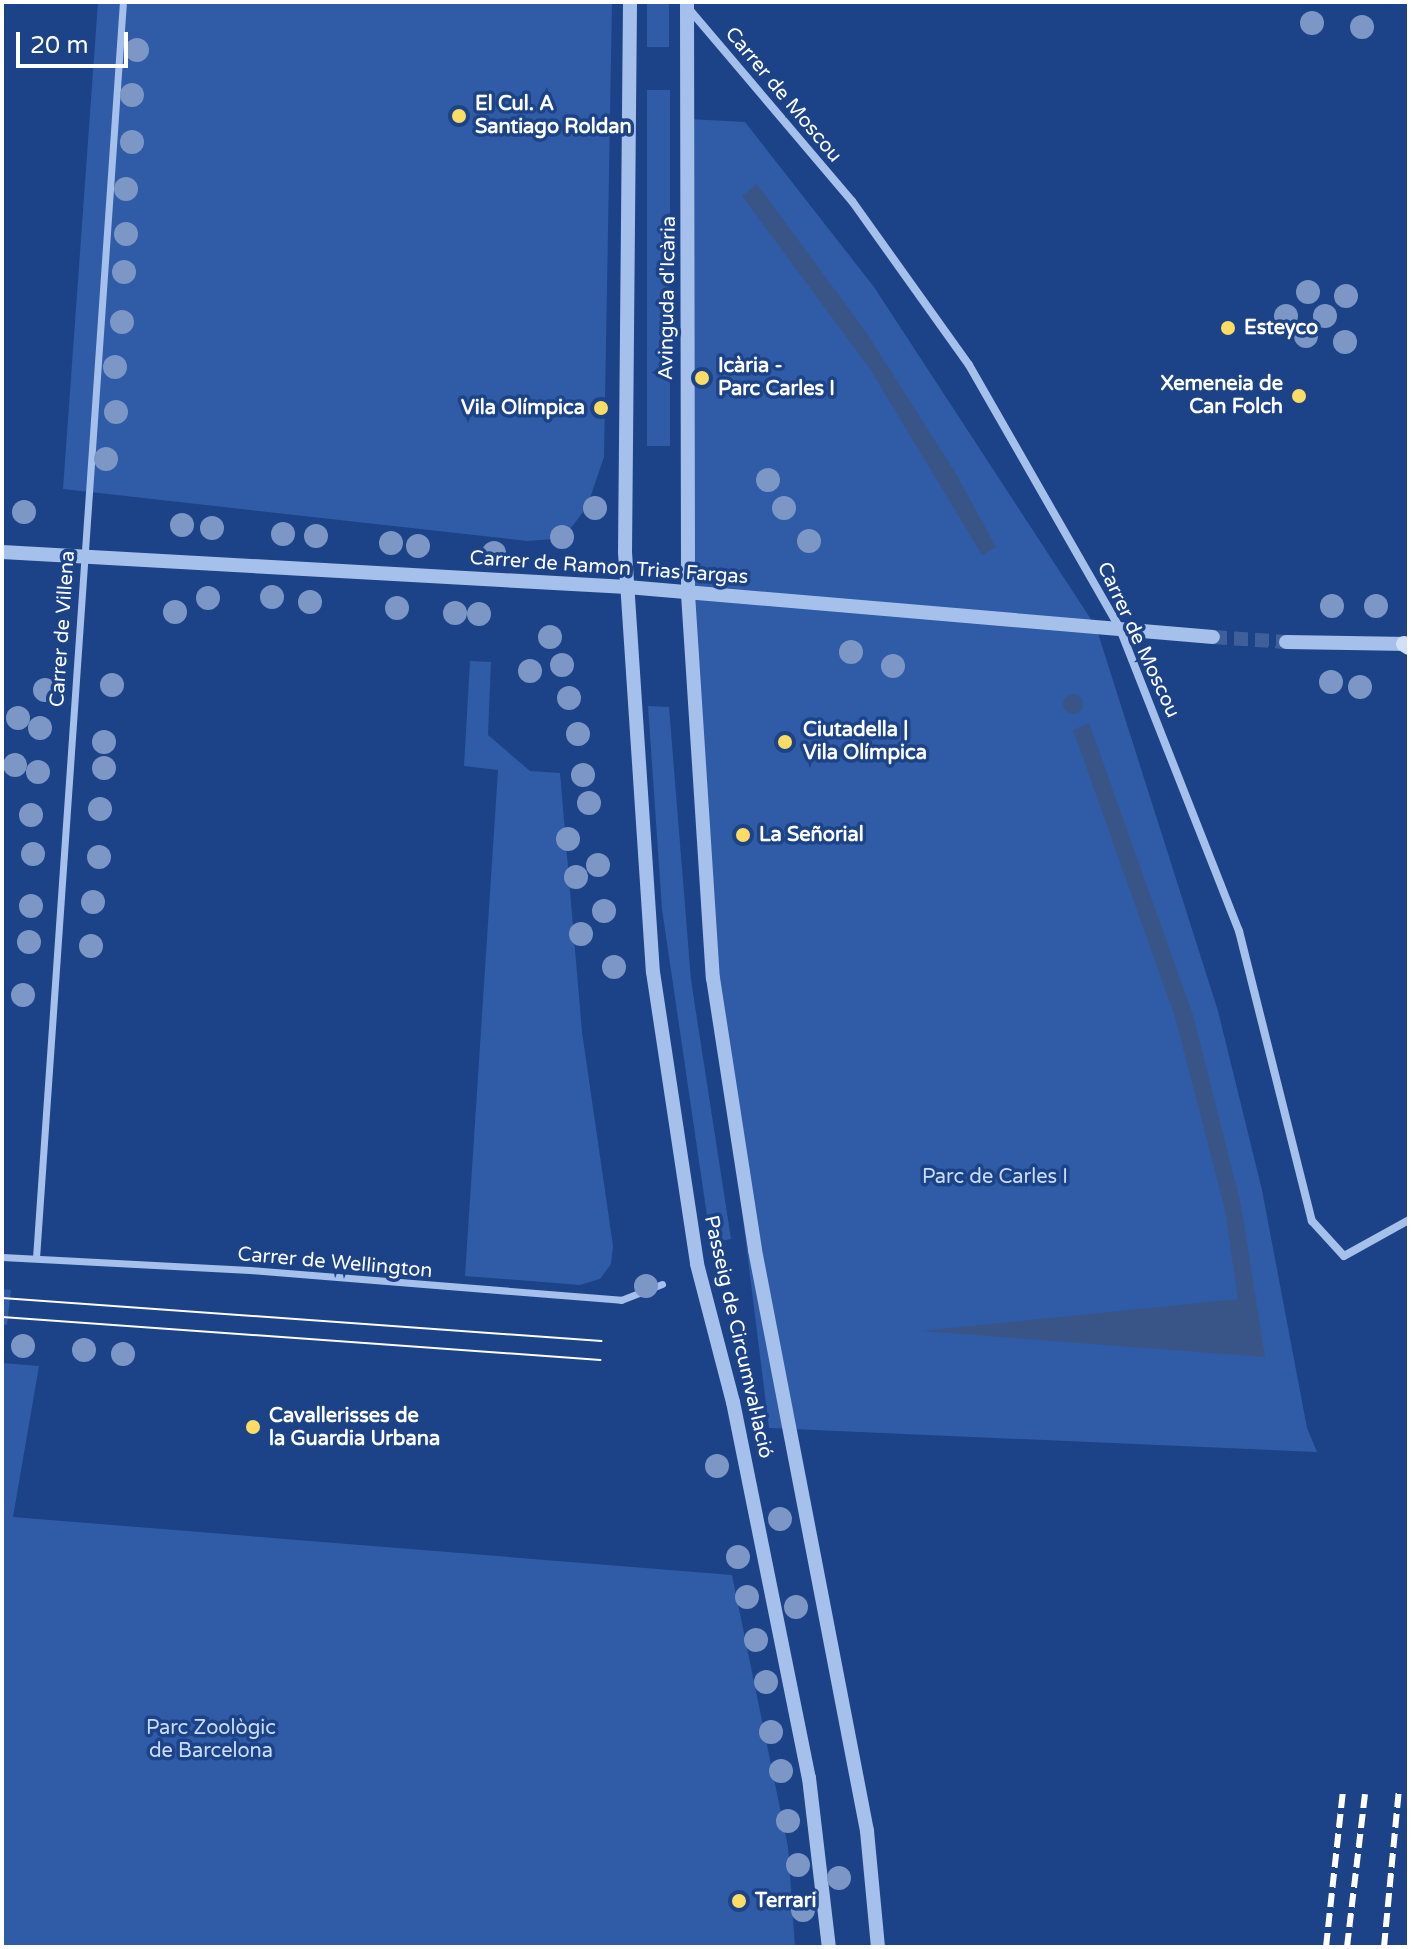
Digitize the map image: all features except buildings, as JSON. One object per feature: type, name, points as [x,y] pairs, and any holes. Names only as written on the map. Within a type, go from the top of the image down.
[{"type":"street","name":"Carrer de Villena","points":[[36,1258],[123,2]]},
{"type":"street","name":"Avinguda d'Icària","points":[[627,587],[630,2]]},
{"type":"street","name":"Avinguda d'Icària","points":[[687,5],[688,594]]},
{"type":"street","name":"Carrer de Moscou","points":[[687,5],[852,201],[969,365],[1120,629],[1239,931],[1312,1221],[1344,1256],[1409,1220]]},
{"type":"street","name":"Carrer de Ramon Trias Fargas","points":[[2,552],[627,587],[1213,637]]},
{"type":"street","name":"Passeig de Circumval·lació","points":[[627,587],[653,972],[697,1264],[733,1402],[807,1763],[829,1947]]},
{"type":"street","name":"Passeig de Circumval·lació","points":[[688,594],[713,978],[755,1250],[867,1831],[878,1947]]},
{"type":"street","points":[[1286,642],[1407,645]]},
{"type":"street","name":"Carrer de Wellington","points":[[2,1257],[621,1300],[662,1284]]},
{"type":"green space","points":[[98,2],[612,2],[604,457],[587,507],[570,529],[553,539],[527,541],[63,489]]},
{"type":"green space","points":[[647,2],[669,2],[669,47],[647,47]]},
{"type":"green space","points":[[647,90],[670,90],[670,446],[647,446]]},
{"type":"green space","name":"Parc de Carles I","points":[[689,119],[745,122],[874,287],[1096,627],[1218,1011],[1262,1190],[1307,1428],[1317,1452],[769,1428],[713,978],[688,594]]},
{"type":"green space","points":[[470,661],[491,662],[488,735],[530,771],[560,773],[582,1032],[613,1246],[611,1264],[600,1279],[580,1285],[465,1276],[498,770],[464,766]]},
{"type":"green space","points":[[648,706],[669,707],[691,980],[731,1239],[711,1243],[662,909]]},
{"type":"green space","points":[[2,1289],[11,1290],[7,1325],[2,1324]]},
{"type":"green space","name":"Parc Zoològic de Barcelona","points":[[2,1363],[39,1366],[13,1517],[732,1575],[788,1847],[795,1947],[2,1947]]},
{"type":"shaded area","points":[[757,184],[866,332],[955,472],[996,547],[982,555],[870,369],[742,196]]},
{"type":"shaded area","points":[[1073,694],[1080,697],[1083,704],[1080,711],[1073,714],[1066,711],[1063,704],[1066,697]]},
{"type":"shaded area","points":[[1089,723],[1193,1015],[1241,1205],[1265,1357],[921,1331],[1238,1299],[1225,1210],[1175,1017],[1073,730]]},
{"type":"tunnel","points":[[1213,637],[1286,642]]},
{"type":"tram line","points":[[2,1298],[601,1341]]},
{"type":"tram line","points":[[2,1317],[600,1360]]},
{"type":"railway","points":[[1384,1947],[1399,1789]]},
{"type":"railway","points":[[1326,1947],[1343,1791]]},
{"type":"railway","points":[[1347,1947],[1365,1794]]},
{"type":"place","name":"El Cul. A Santiago Roldan","points":[[459,116]]},
{"type":"place","name":"Esteyco","points":[[1228,328]]},
{"type":"place","name":"Icària - Parc Carles I","points":[[702,378]]},
{"type":"place","name":"Xemeneia de Can Folch","points":[[1299,396]]},
{"type":"place","name":"Vila Olímpica","points":[[601,408]]},
{"type":"place","name":"Ciutadella | Vila Olímpica","points":[[785,742]]},
{"type":"place","name":"La Señorial","points":[[743,835]]},
{"type":"place","name":"Cavallerisses de la Guardia Urbana","points":[[253,1427]]},
{"type":"place","name":"Terrari","points":[[739,1901]]}]
